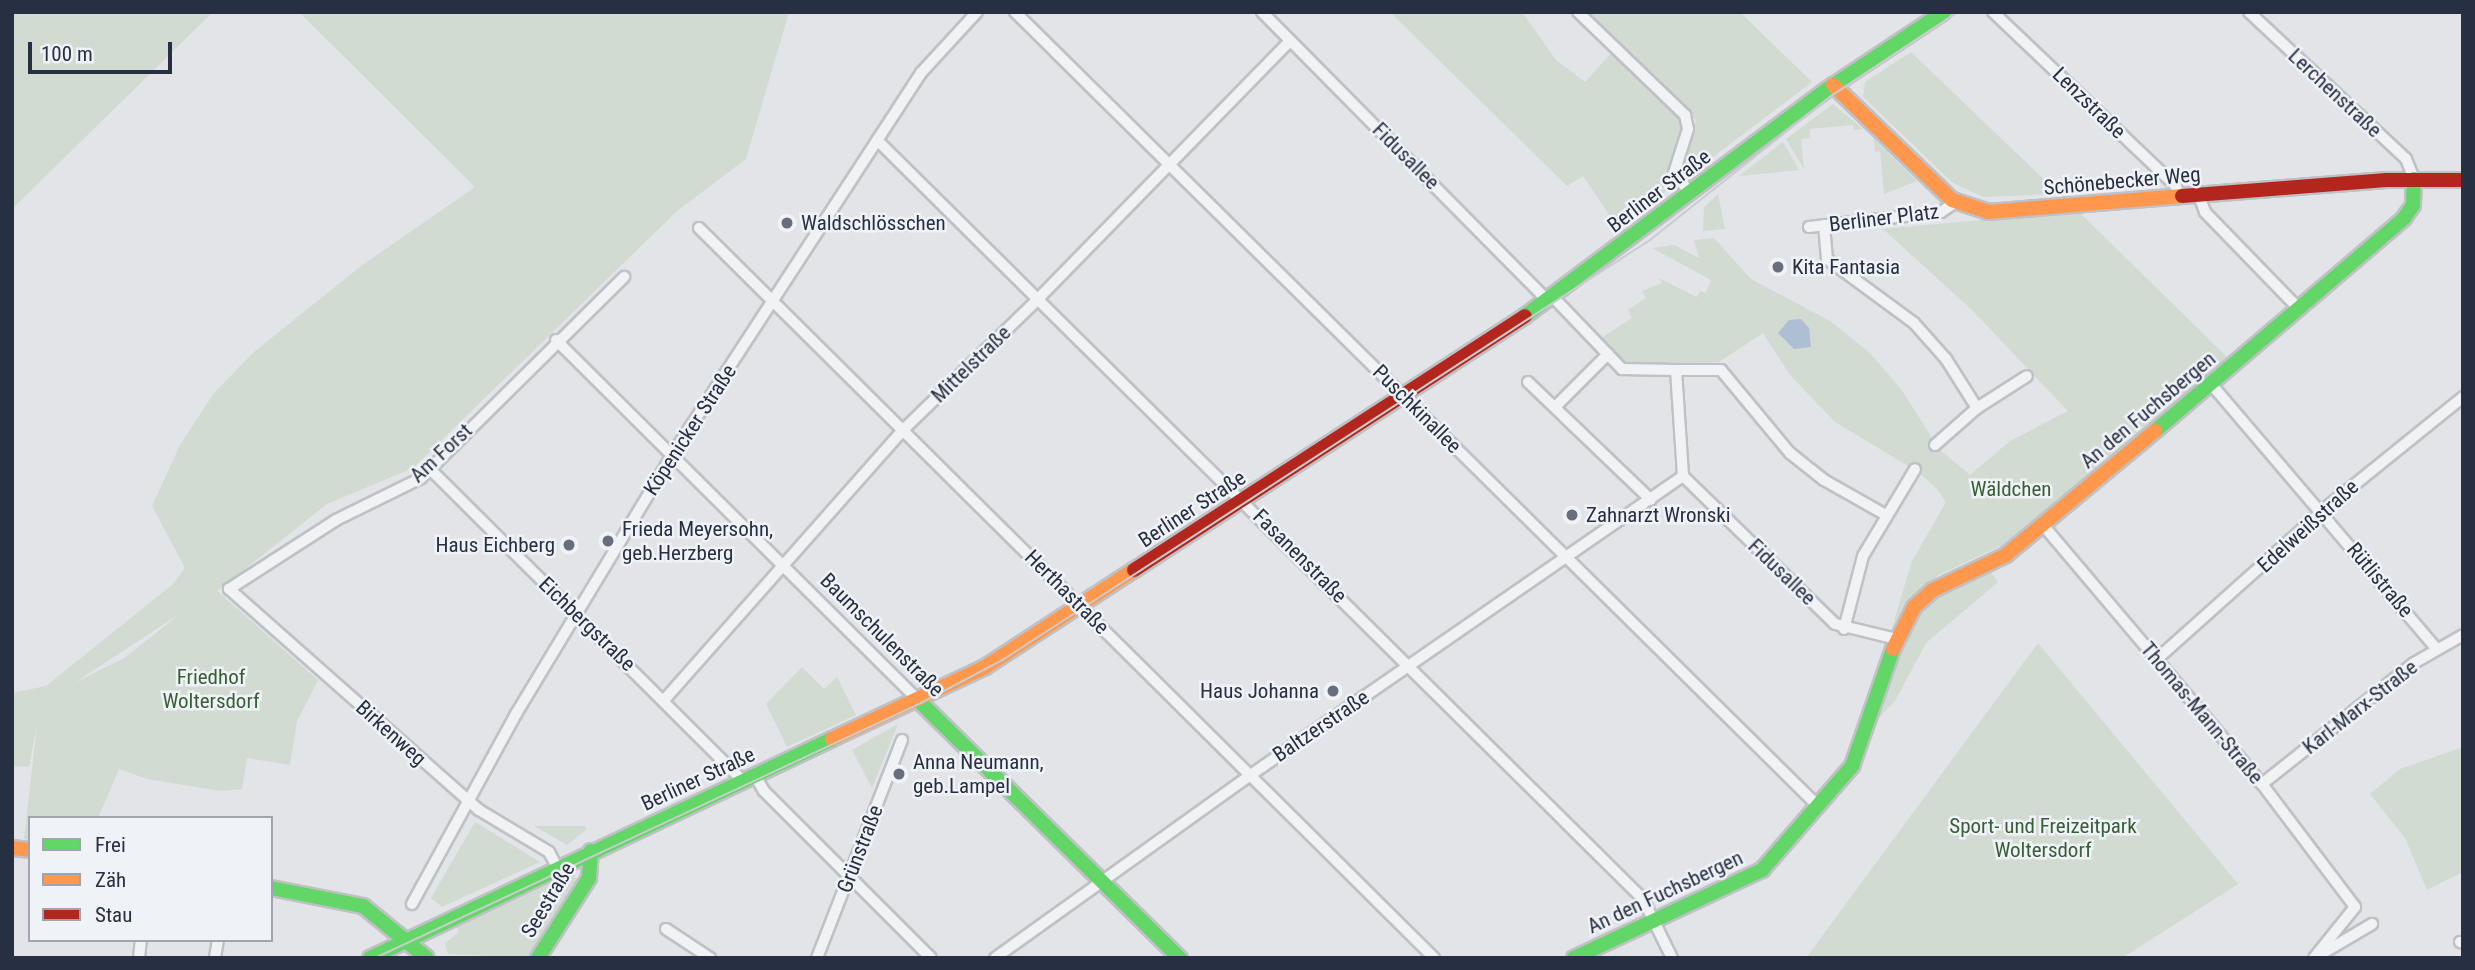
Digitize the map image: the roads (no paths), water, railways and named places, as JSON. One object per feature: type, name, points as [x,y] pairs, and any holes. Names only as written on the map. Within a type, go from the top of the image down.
[{"type":"street","name":"Köpenicker Straße","points":[[412,904],[575,615],[672,455],[921,73],[977,12]]},
{"type":"street","name":"Puschkinallee","points":[[1015,12],[1818,806]]},
{"type":"street","name":"Fidusallee","points":[[1262,12],[1550,299],[1629,372],[1721,370],[1790,453],[1824,480],[1884,514]]},
{"type":"street","points":[[1578,12],[1685,115],[1688,129],[1674,173],[1691,194]]},
{"type":"street","name":"Berliner Straße","points":[[370,958],[402,939],[557,867],[592,857],[749,778],[985,667],[1550,299],[1833,85],[1944,12]]},
{"type":"street","name":"Lenzstraße","points":[[1993,12],[2176,186],[2178,198]]},
{"type":"street","name":"Lerchenstraße","points":[[2249,12],[2406,159],[2414,179]]},
{"type":"street","name":"Mittelstraße","points":[[664,699],[904,429],[1040,298],[1168,163],[1290,41]]},
{"type":"street","name":"Schönebecker Weg","points":[[1833,85],[1955,202],[1989,212],[2414,179],[2463,180]]},
{"type":"street","name":"Fasanenstraße","points":[[877,140],[1244,500],[1643,899],[1672,958]]},
{"type":"street","name":"An den Fuchsbergen","points":[[1574,958],[1762,870],[1852,765],[1865,739],[1897,639],[1914,607],[1933,590],[2006,555],[2300,310],[2404,218],[2413,205],[2414,179]]},
{"type":"street","points":[[2199,196],[2205,212],[2300,310]]},
{"type":"street","name":"Berliner Platz","points":[[1809,227],[1941,212],[1955,202]]},
{"type":"street","points":[[1824,225],[1827,259],[1914,323],[1946,359],[1977,408]]},
{"type":"street","name":"Herthastraße","points":[[699,228],[1252,774],[1434,958]]},
{"type":"street","name":"Am Forst","points":[[229,589],[294,545],[421,478],[556,340],[624,277]]},
{"type":"street","name":"Baumschulenstraße","points":[[556,340],[1180,958]]},
{"type":"street","points":[[1555,407],[1608,354]]},
{"type":"street","points":[[1528,382],[1651,500],[1683,476],[1676,370]]},
{"type":"street","points":[[1935,445],[1977,408],[2028,376]]},
{"type":"street","name":"Rütlistraße","points":[[2212,385],[2437,649]]},
{"type":"street","name":"Edelweißstraße","points":[[2157,659],[2322,512],[2463,397]]},
{"type":"street","name":"Eichbergstraße","points":[[429,468],[575,615],[764,791],[931,958]]},
{"type":"street","points":[[1897,639],[1844,629],[1863,556],[1884,514],[1914,469]]},
{"type":"street","name":"Fidusallee","points":[[1683,476],[1844,629]]},
{"type":"street","name":"Baltzerstraße","points":[[995,958],[1252,774],[1651,500]]},
{"type":"street","name":"Thomas-Mann-Straße","points":[[2043,525],[2262,784],[2355,907],[2315,958]]},
{"type":"street","name":"Birkenweg","points":[[229,589],[468,802],[549,852],[557,867]]},
{"type":"street","name":"Karl-Marx-Straße","points":[[2262,784],[2437,649],[2463,635]]},
{"type":"street","name":"Grünstraße","points":[[817,958],[902,740]]},
{"type":"street","name":"Seestraße","points":[[538,958],[587,882],[592,857]]},
{"type":"street","points":[[273,888],[363,906],[427,958]]},
{"type":"street","points":[[2315,958],[2372,924]]},
{"type":"street","points":[[666,929],[709,958]]},
{"type":"water","points":[[1801,319],[1809,328],[1811,347],[1794,349],[1778,333],[1789,320]]},
{"type":"tram line","points":[[375,958],[921,703],[1004,659],[1650,240],[1831,96],[1958,12]]},
{"type":"place","name":"Waldschlösschen","points":[[787,223]]},
{"type":"place","name":"Kita Fantasia","points":[[1778,267]]},
{"type":"place","name":"Zahnarzt Wronski","points":[[1572,515]]},
{"type":"place","name":"Frieda Meyersohn, geb.Herzberg","points":[[608,541]]},
{"type":"place","name":"Haus Eichberg","points":[[569,545]]},
{"type":"place","name":"Haus Johanna","points":[[1333,691]]},
{"type":"place","name":"Anna Neumann, geb.Lampel","points":[[899,774]]},
{"type":"park label","name":"Wäldchen","points":[[2011,489]]},
{"type":"park label","name":"Friedhof Woltersdorf","points":[[211,689]]},
{"type":"park label","name":"Sport- und Freizeitpark Woltersdorf","points":[[2043,838]]}]
